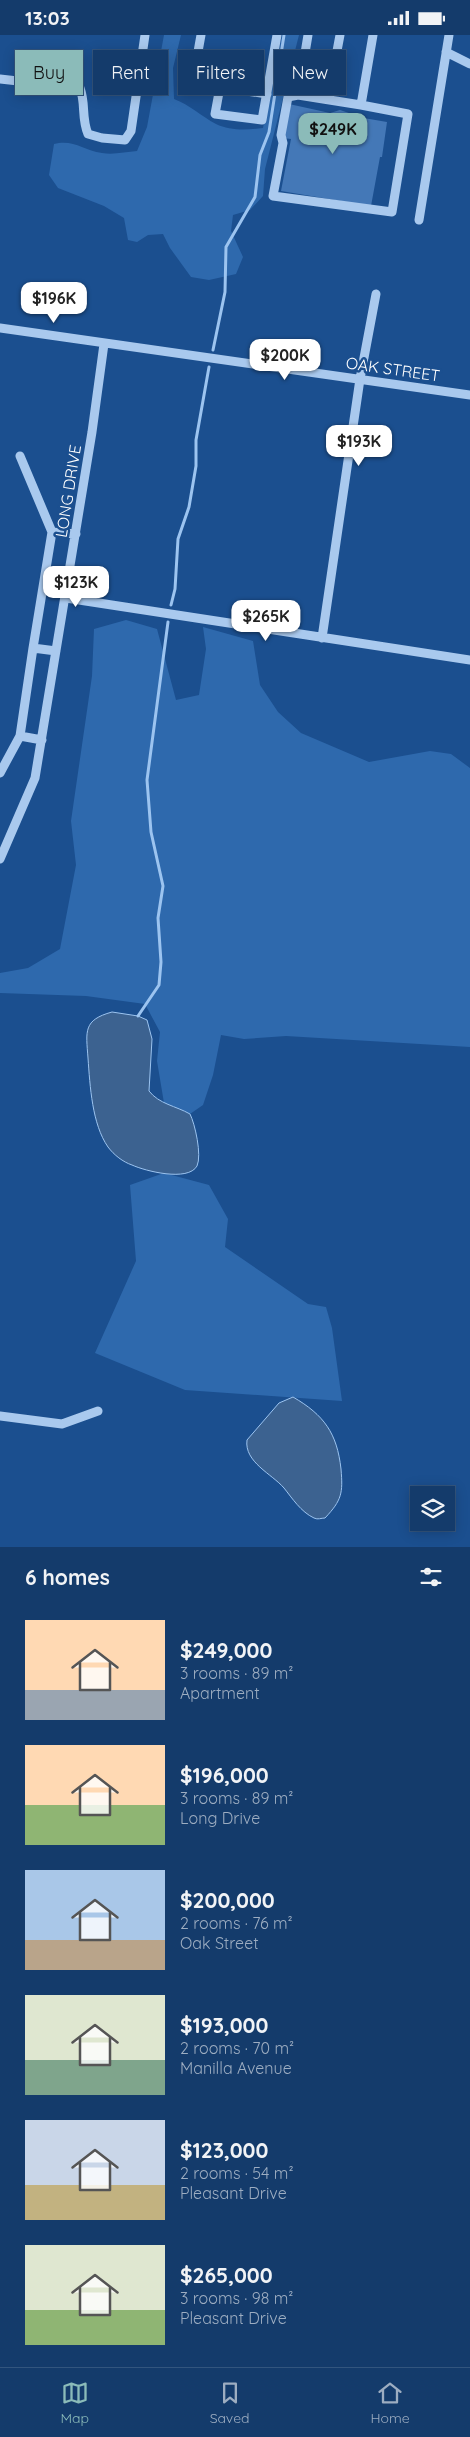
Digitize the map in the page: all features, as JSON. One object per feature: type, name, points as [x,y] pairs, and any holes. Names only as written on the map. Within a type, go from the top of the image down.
[{"type":"street","points":[[0,79],[80,88],[83,96],[83,122],[88,134],[102,138],[125,140],[132,131],[145,35]]},
{"type":"street","points":[[198,50],[201,35]]},
{"type":"street","points":[[267,93],[220,87],[215,114],[262,120],[267,93],[277,35]]},
{"type":"street","points":[[306,50],[308,35]]},
{"type":"street","points":[[328,99],[340,35]]},
{"type":"street","points":[[361,105],[373,35]]},
{"type":"street","points":[[419,220],[449,35]]},
{"type":"street","points":[[446,52],[470,64]]},
{"type":"street","points":[[298,95],[408,113],[392,212],[273,196],[283,143],[281,135],[288,97],[298,95]]},
{"type":"street","points":[[322,638],[360,379],[376,293]]},
{"type":"street","points":[[0,328],[104,343]]},
{"type":"street","name":"OAK STREET","points":[[104,343],[470,395]]},
{"type":"street","name":"LONG DRIVE","points":[[0,859],[32,785],[42,739],[66,598],[104,343]]},
{"type":"street","points":[[0,773],[20,736],[52,532],[20,456]]},
{"type":"street","points":[[52,532],[76,534]]},
{"type":"street","points":[[66,598],[470,660]]},
{"type":"street","points":[[33,648],[56,651]]},
{"type":"street","points":[[20,736],[42,739]]},
{"type":"street","points":[[0,1416],[62,1424],[98,1411]]},
{"type":"shaded area","points":[[164,35],[181,35],[173,68],[174,99],[216,124],[233,129],[263,128],[274,74],[274,95],[284,95],[265,169],[263,196],[250,210],[233,215],[231,231],[243,257],[236,274],[209,280],[191,277],[170,248],[163,234],[148,235],[137,242],[128,240],[124,218],[104,206],[58,188],[49,175],[54,144],[73,144],[106,154],[137,151],[147,127],[153,95],[168,95],[168,50],[161,50]]},
{"type":"shaded area","points":[[282,35],[299,35],[295,50],[279,50]]},
{"type":"shaded area","points":[[126,620],[157,629],[176,700],[199,695],[206,649],[203,627],[253,641],[260,685],[278,712],[301,733],[369,762],[430,751],[451,754],[470,768],[470,1047],[286,1036],[244,1039],[221,1035],[213,1075],[203,1105],[190,1114],[164,1103],[157,1061],[160,1032],[145,1004],[86,996],[0,993],[0,973],[28,968],[60,949],[76,865],[71,821],[92,676],[94,629]]},
{"type":"shaded area","points":[[112,1012],[138,1016],[147,1020],[152,1039],[149,1091],[163,1102],[190,1114],[196,1132],[199,1155],[197,1166],[192,1171],[166,1174],[138,1167],[125,1162],[116,1155],[103,1138],[95,1116],[91,1092],[87,1034],[91,1023],[103,1015]]},
{"type":"shaded area","points":[[164,1173],[209,1185],[228,1219],[225,1247],[308,1304],[326,1307],[332,1328],[342,1401],[185,1390],[95,1353],[136,1261],[130,1185]]},
{"type":"shaded area","points":[[293,1397],[321,1418],[332,1435],[339,1456],[342,1484],[340,1496],[335,1506],[325,1518],[315,1519],[297,1505],[284,1488],[254,1461],[247,1448],[247,1440],[279,1403]]},
{"type":"building","points":[[289,104],[330,113],[340,110],[352,114],[352,116],[387,122],[382,157],[380,157],[371,206],[281,191],[291,139],[283,138]]},
{"type":"waterway","points":[[213,350],[225,292],[226,247],[255,197],[260,155],[269,132],[284,35]]},
{"type":"waterway","points":[[171,605],[175,589],[178,539],[189,507],[196,466],[196,440],[209,367]]},
{"type":"waterway","points":[[138,1016],[159,985],[161,962],[158,918],[163,886],[151,832],[147,780],[168,622]]}]
